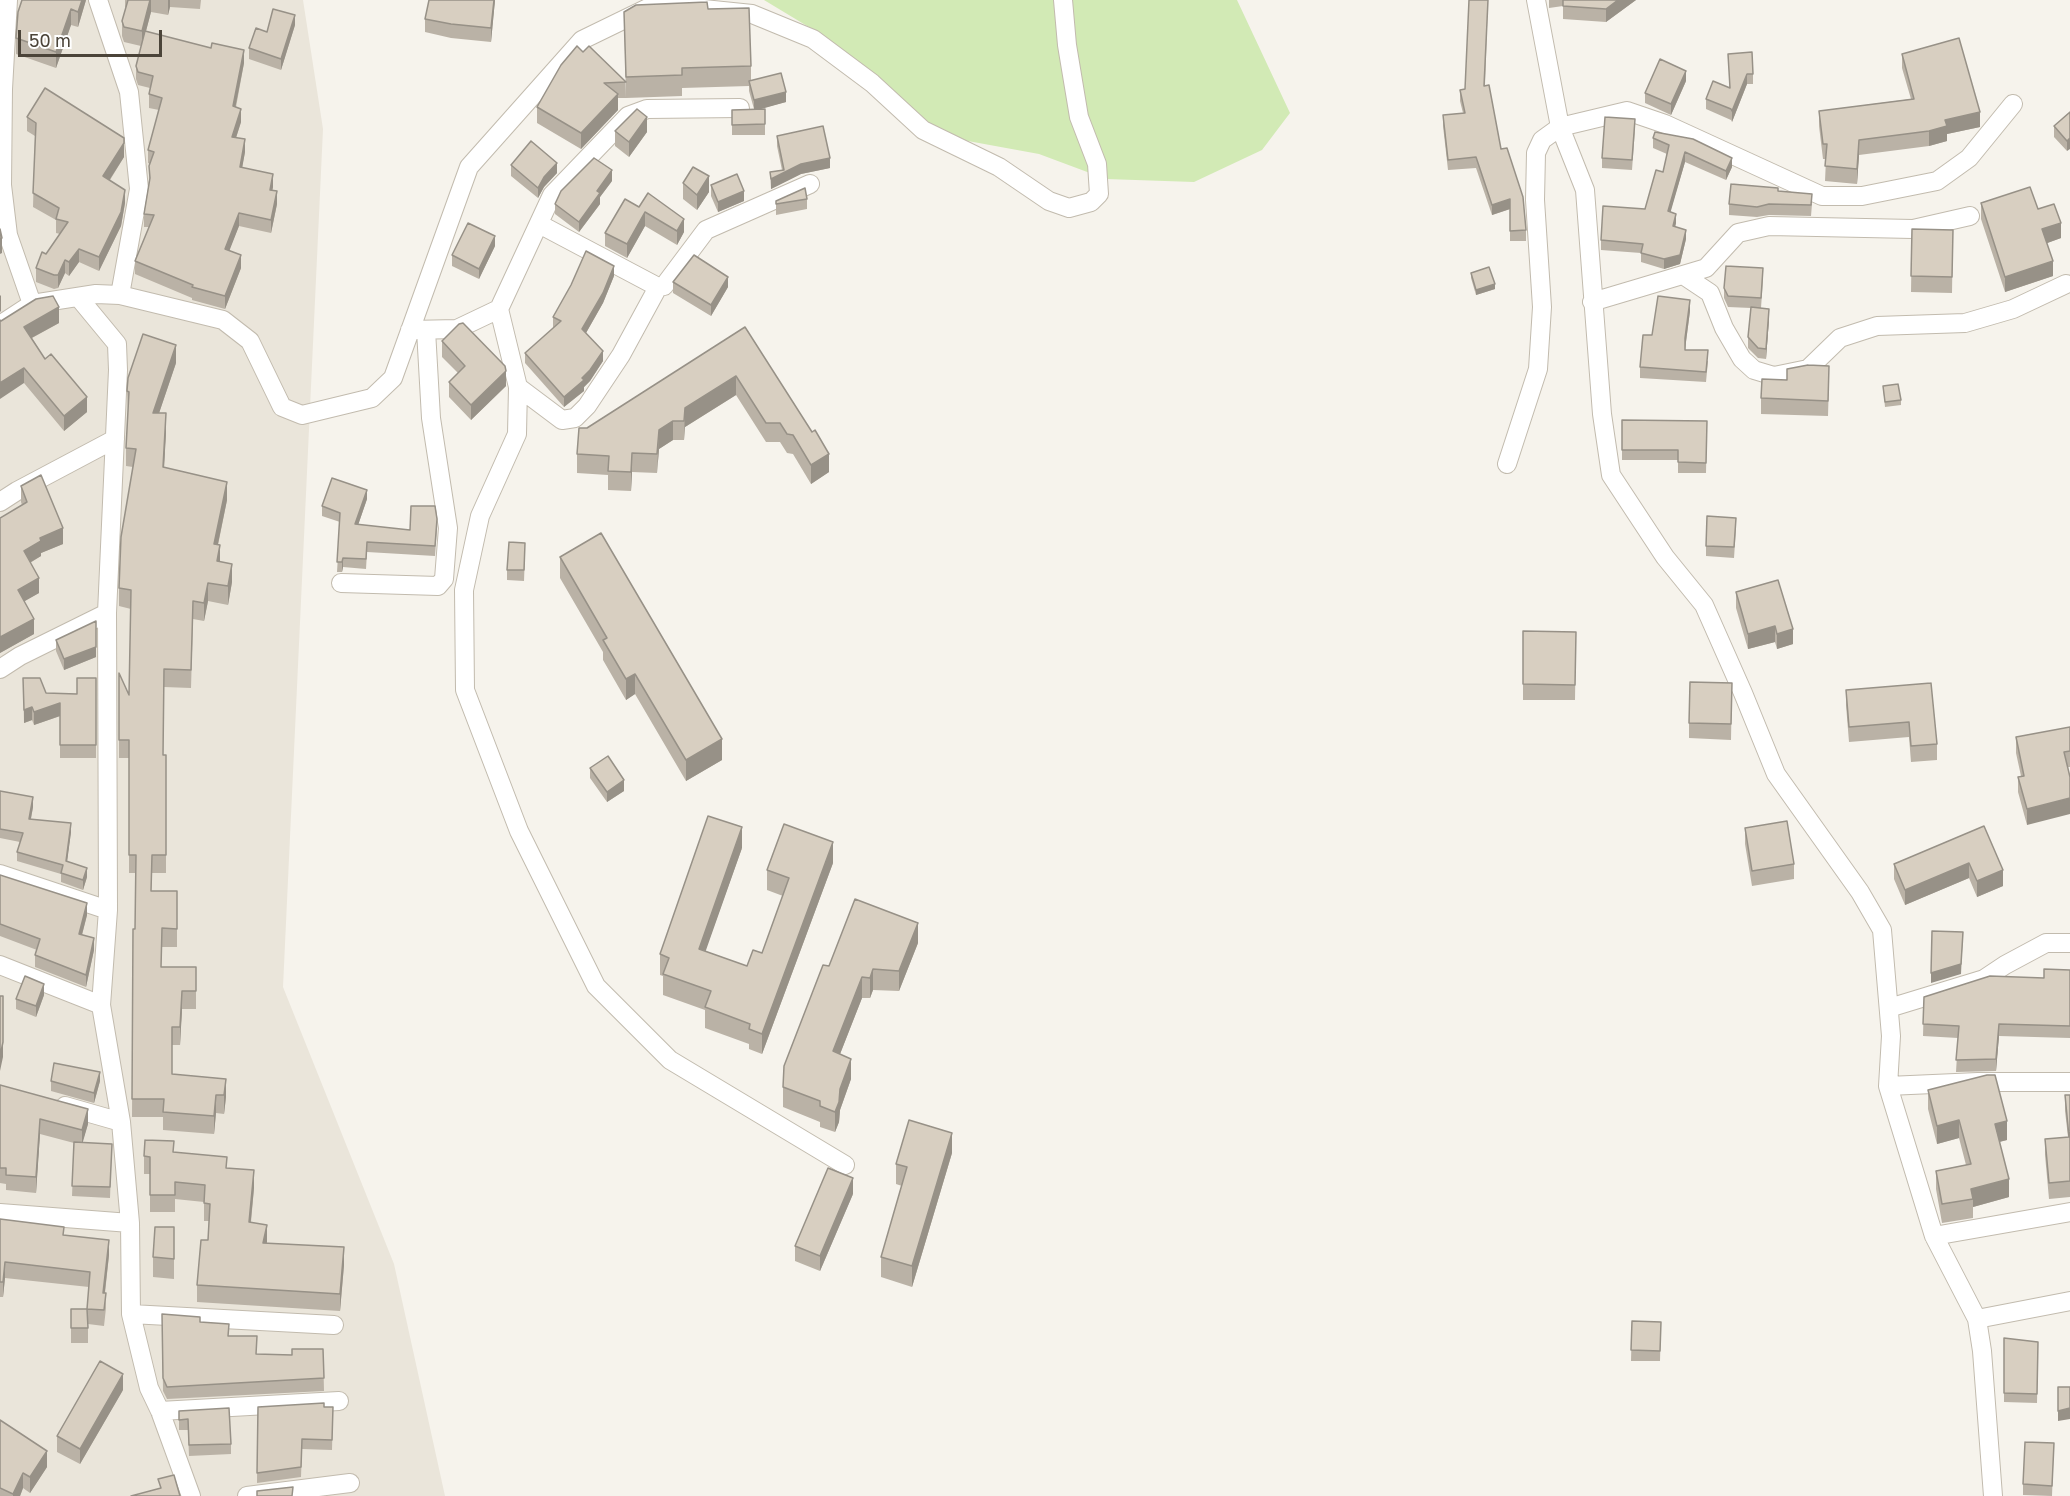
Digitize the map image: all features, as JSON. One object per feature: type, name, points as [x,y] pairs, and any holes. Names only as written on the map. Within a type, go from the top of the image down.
[{"type":"street","points":[[8,0],[1,185],[8,235],[32,304]]},
{"type":"street","points":[[98,0],[129,92],[139,189],[120,295]]},
{"type":"street","points":[[0,325],[32,304],[96,294],[120,295],[223,320],[250,341],[282,407],[302,415],[335,409],[372,398],[393,378],[418,330],[469,167],[582,40],[656,4],[752,14],[813,39],[872,83],[923,130],[999,167],[1048,201],[1069,208],[1091,202],[1099,194],[1097,164],[1079,117],[1067,45],[1063,0]]},
{"type":"street","points":[[1536,0],[1560,127],[1585,190],[1602,414],[1611,475],[1665,557],[1704,605],[1776,774],[1860,891],[1882,930],[1891,1036],[1888,1086],[1934,1236],[1977,1319],[1982,1351],[1993,1496]]},
{"type":"street","points":[[1507,464],[1538,369],[1542,307],[1535,200],[1536,153],[1542,140],[1560,127],[1627,111],[1665,124],[1822,196],[1862,196],[1937,181],[1969,158],[2013,104]]},
{"type":"street","points":[[740,108],[648,110],[628,116],[552,195],[499,309],[518,387],[517,434],[480,516],[464,590],[465,690],[519,831],[596,986],[670,1060],[845,1165]]},
{"type":"street","points":[[518,387],[562,420],[575,418],[587,406],[621,354],[658,287],[664,285],[706,230],[810,184]]},
{"type":"street","points":[[1592,302],[1706,268],[1737,233],[1769,226],[1913,229],[1970,216]]},
{"type":"street","points":[[539,224],[658,287]]},
{"type":"street","points":[[1683,275],[1710,293],[1724,328],[1742,359],[1754,370],[1774,376],[1808,369],[1840,338],[1877,326],[1965,323],[2013,309],[2066,285]]},
{"type":"street","points":[[79,298],[117,344],[118,370],[107,613],[108,910],[101,1005],[121,1122],[130,1223],[131,1314],[149,1388],[160,1411],[191,1496]]},
{"type":"street","points":[[418,330],[457,329],[499,309]]},
{"type":"street","points":[[341,583],[438,586],[444,579],[448,528],[418,330]]},
{"type":"street","points":[[0,502],[115,439]]},
{"type":"street","points":[[0,669],[20,656],[107,613]]},
{"type":"street","points":[[0,874],[108,910]]},
{"type":"street","points":[[1889,1008],[1984,979],[2046,943],[2070,943]]},
{"type":"street","points":[[0,965],[101,1005]]},
{"type":"street","points":[[1888,1086],[1978,1082],[2070,1082]]},
{"type":"street","points":[[54,1103],[121,1122]]},
{"type":"street","points":[[1934,1236],[2070,1212]]},
{"type":"street","points":[[0,1213],[130,1223]]},
{"type":"street","points":[[1977,1319],[2070,1301]]},
{"type":"street","points":[[131,1314],[334,1325]]},
{"type":"street","points":[[160,1411],[339,1401]]},
{"type":"street","points":[[247,1496],[350,1483]]},
{"type":"shaded area","points":[[0,0],[303,0],[323,129],[283,987],[394,1264],[445,1496],[0,1496]]},
{"type":"green space","points":[[764,0],[1237,0],[1290,113],[1262,150],[1194,182],[1106,179],[1039,154],[935,135],[822,35]]},
{"type":"building","points":[[22,0],[82,0],[78,12],[71,9],[56,52],[16,38],[18,12]]},
{"type":"building","points":[[128,0],[150,0],[142,31],[124,27],[122,21]]},
{"type":"building","points":[[429,0],[494,0],[491,28],[425,19]]},
{"type":"building","points":[[1469,0],[1488,0],[1484,86],[1489,85],[1501,149],[1507,148],[1523,197],[1526,230],[1510,231],[1510,199],[1492,205],[1476,157],[1448,160],[1443,115],[1465,113],[1460,90],[1465,89]]},
{"type":"building","points":[[1563,0],[1618,0],[1606,9],[1563,6]]},
{"type":"building","points":[[707,2],[708,9],[749,8],[751,66],[682,68],[682,75],[626,77],[624,12],[636,5]]},
{"type":"building","points":[[273,9],[295,15],[281,59],[249,48],[256,28],[267,32]]},
{"type":"building","points":[[145,31],[211,48],[212,43],[244,50],[233,106],[241,109],[232,137],[245,139],[240,167],[273,174],[270,190],[277,191],[271,220],[239,213],[225,249],[241,255],[225,296],[192,287],[193,285],[135,261],[154,215],[144,214],[150,178],[149,166],[154,152],[148,150],[162,98],[149,94],[153,76],[138,72],[136,66]]},
{"type":"building","points":[[1959,38],[1980,112],[1945,120],[1947,126],[1929,131],[1859,140],[1857,169],[1825,166],[1827,144],[1823,144],[1819,111],[1914,99],[1902,54]]},
{"type":"building","points":[[577,46],[583,52],[589,46],[626,82],[604,83],[618,94],[581,133],[537,107],[561,65]]},
{"type":"building","points":[[1752,52],[1753,74],[1747,74],[1732,111],[1706,99],[1713,81],[1730,88],[1728,54]]},
{"type":"building","points":[[1660,59],[1686,71],[1671,104],[1645,93]]},
{"type":"building","points":[[781,73],[786,92],[754,100],[749,81]]},
{"type":"building","points":[[45,88],[124,138],[124,143],[103,176],[125,190],[121,212],[99,257],[79,249],[69,262],[65,260],[58,275],[36,268],[42,252],[46,254],[68,222],[56,219],[59,208],[33,193],[36,123],[27,117]]},
{"type":"building","points":[[637,109],[647,117],[629,142],[615,131]]},
{"type":"building","points":[[765,109],[765,124],[732,125],[732,110]]},
{"type":"building","points":[[2070,112],[2070,138],[2067,141],[2054,126]]},
{"type":"building","points":[[1605,117],[1635,119],[1632,160],[1602,158]]},
{"type":"building","points":[[823,126],[830,158],[801,164],[771,179],[770,172],[784,170],[777,136]]},
{"type":"building","points":[[1655,132],[1693,139],[1732,158],[1726,171],[1685,152],[1668,211],[1676,214],[1673,226],[1686,230],[1680,255],[1664,259],[1641,253],[1643,244],[1601,240],[1603,206],[1645,209],[1656,170],[1663,172],[1669,145],[1653,138]]},
{"type":"building","points":[[531,141],[557,163],[544,177],[538,188],[511,165]]},
{"type":"building","points":[[594,158],[612,170],[597,191],[600,193],[579,222],[555,204],[561,191]]},
{"type":"building","points":[[693,167],[709,176],[697,195],[683,183]]},
{"type":"building","points":[[737,174],[744,191],[718,202],[711,185]]},
{"type":"building","points":[[1731,184],[1812,194],[1811,205],[1769,204],[1757,207],[1729,204]]},
{"type":"building","points":[[2030,187],[2038,209],[2054,204],[2061,223],[2042,229],[2053,261],[2005,277],[1981,203]]},
{"type":"building","points":[[805,188],[807,199],[776,204],[776,201]]},
{"type":"building","points":[[648,193],[684,219],[677,231],[645,212],[627,244],[605,233],[625,199],[639,207]]},
{"type":"building","points":[[468,223],[495,236],[479,269],[452,255]]},
{"type":"building","points":[[1912,229],[1953,230],[1952,277],[1911,276]]},
{"type":"building","points":[[586,251],[614,266],[603,293],[582,329],[603,351],[582,378],[584,380],[564,397],[525,353],[561,321],[553,317]]},
{"type":"building","points":[[694,255],[728,277],[711,305],[673,282]]},
{"type":"building","points":[[1726,266],[1763,268],[1761,298],[1728,296],[1724,288]]},
{"type":"building","points":[[1489,267],[1495,284],[1476,290],[1471,273]]},
{"type":"building","points":[[53,296],[59,307],[24,327],[45,359],[51,354],[87,397],[64,416],[24,368],[0,383],[0,320],[36,299]]},
{"type":"building","points":[[1658,296],[1690,300],[1685,350],[1708,350],[1706,372],[1640,367],[1643,335],[1652,335]]},
{"type":"building","points":[[1751,307],[1769,309],[1766,349],[1758,348],[1748,337]]},
{"type":"building","points":[[463,323],[505,366],[506,371],[471,405],[449,382],[465,366],[442,341],[459,324]]},
{"type":"building","points":[[745,327],[812,432],[815,430],[829,454],[811,465],[793,435],[787,434],[780,423],[766,423],[736,376],[685,408],[684,421],[673,421],[659,430],[657,454],[632,453],[631,472],[608,471],[609,456],[577,454],[579,428],[587,428]]},
{"type":"building","points":[[143,334],[176,345],[153,413],[166,413],[163,467],[227,482],[214,544],[220,545],[217,561],[232,564],[228,586],[208,583],[204,603],[193,601],[191,670],[164,669],[163,755],[166,755],[166,855],[152,855],[151,891],[177,891],[177,929],[162,928],[161,967],[196,967],[196,991],[182,991],[180,1027],[172,1027],[172,1074],[226,1079],[224,1095],[216,1095],[214,1116],[163,1112],[164,1099],[132,1099],[136,855],[129,855],[129,740],[119,740],[119,673],[129,695],[131,590],[119,588],[121,537],[136,449],[126,448],[128,378]]},
{"type":"building","points":[[1808,365],[1829,366],[1828,401],[1761,398],[1762,379],[1787,380],[1787,369]]},
{"type":"building","points":[[1898,384],[1901,400],[1885,402],[1883,386]]},
{"type":"building","points":[[1622,420],[1707,421],[1706,463],[1678,462],[1678,450],[1622,450]]},
{"type":"building","points":[[41,475],[63,528],[40,538],[41,541],[24,551],[39,578],[18,590],[34,619],[0,637],[0,518],[27,502],[21,486]]},
{"type":"building","points":[[332,478],[367,490],[355,524],[410,530],[411,506],[435,506],[437,519],[435,546],[367,542],[366,559],[343,558],[342,562],[337,562],[340,513],[322,506]]},
{"type":"building","points":[[1707,516],[1736,518],[1734,547],[1706,546]]},
{"type":"building","points":[[601,533],[722,739],[686,760],[635,674],[626,679],[603,640],[607,638],[560,557]]},
{"type":"building","points":[[509,542],[525,543],[524,570],[507,570]]},
{"type":"building","points":[[1778,580],[1793,629],[1777,634],[1775,626],[1748,634],[1736,592]]},
{"type":"building","points":[[96,621],[96,647],[64,659],[56,640]]},
{"type":"building","points":[[1523,631],[1576,632],[1575,685],[1523,684]]},
{"type":"building","points":[[23,678],[40,678],[46,693],[77,694],[77,678],[96,678],[96,745],[60,745],[60,703],[34,712],[32,707],[24,710]]},
{"type":"building","points":[[1690,682],[1732,683],[1731,724],[1689,723]]},
{"type":"building","points":[[1931,683],[1937,744],[1911,746],[1909,722],[1849,727],[1846,690]]},
{"type":"building","points":[[2070,727],[2070,751],[2064,752],[2070,777],[2070,798],[2027,809],[2018,777],[2024,776],[2016,737]]},
{"type":"building","points":[[608,756],[624,780],[607,792],[590,768]]},
{"type":"building","points":[[0,791],[33,797],[29,819],[71,823],[66,861],[87,868],[83,880],[61,873],[63,865],[17,852],[23,833],[0,829]]},
{"type":"building","points":[[708,816],[742,827],[699,949],[747,966],[753,950],[762,953],[789,878],[767,870],[784,824],[833,842],[762,1034],[749,1029],[750,1024],[705,1007],[711,991],[663,974],[669,958],[660,954]]},
{"type":"building","points":[[1787,821],[1794,864],[1752,871],[1745,828]]},
{"type":"building","points":[[1984,826],[2003,870],[1977,881],[1969,863],[1905,890],[1894,864]]},
{"type":"building","points":[[0,875],[87,903],[79,934],[94,938],[86,975],[35,955],[40,939],[0,924]]},
{"type":"building","points":[[855,899],[918,923],[899,971],[873,969],[870,978],[862,977],[833,1051],[851,1059],[840,1089],[835,1112],[820,1106],[820,1101],[783,1087],[784,1066],[823,965],[829,966]]},
{"type":"building","points":[[1932,931],[1963,932],[1961,964],[1931,973]]},
{"type":"building","points":[[2044,969],[2070,970],[2070,1026],[1999,1024],[1996,1059],[1956,1060],[1959,1026],[1923,1024],[1924,997],[1990,976],[2044,978]]},
{"type":"building","points":[[25,976],[44,984],[36,1006],[16,999]]},
{"type":"building","points":[[0,996],[3,996],[3,1042],[0,1056]]},
{"type":"building","points":[[54,1063],[100,1072],[94,1093],[51,1081]]},
{"type":"building","points":[[1995,1075],[2007,1121],[1995,1124],[2009,1179],[1971,1189],[1973,1199],[1942,1204],[1936,1171],[1971,1164],[1959,1120],[1937,1126],[1928,1090]]},
{"type":"building","points":[[0,1085],[88,1109],[82,1130],[40,1119],[36,1177],[6,1175],[6,1168],[0,1168]]},
{"type":"building","points":[[2065,1095],[2070,1095],[2070,1181],[2049,1183],[2045,1139],[2069,1137]]},
{"type":"building","points":[[909,1120],[952,1133],[912,1266],[881,1257],[907,1167],[896,1164]]},
{"type":"building","points":[[145,1140],[174,1141],[173,1152],[227,1157],[226,1168],[254,1170],[249,1222],[267,1225],[263,1243],[344,1247],[340,1294],[197,1285],[201,1240],[208,1240],[210,1204],[204,1203],[205,1185],[175,1182],[175,1195],[150,1195],[150,1157],[144,1156]]},
{"type":"building","points":[[74,1142],[112,1144],[110,1187],[72,1186]]},
{"type":"building","points":[[828,1168],[853,1178],[820,1256],[795,1246]]},
{"type":"building","points":[[0,1219],[64,1227],[63,1235],[109,1240],[103,1293],[106,1293],[104,1310],[87,1309],[90,1272],[5,1262],[3,1282],[0,1282]]},
{"type":"building","points":[[155,1227],[174,1227],[174,1259],[153,1257]]},
{"type":"building","points":[[71,1309],[87,1309],[88,1328],[71,1328]]},
{"type":"building","points":[[162,1314],[200,1317],[200,1322],[229,1324],[228,1336],[257,1336],[256,1354],[292,1355],[292,1349],[323,1349],[324,1378],[167,1387],[163,1378]]},
{"type":"building","points":[[1632,1321],[1661,1322],[1660,1351],[1631,1350]]},
{"type":"building","points":[[2004,1338],[2038,1342],[2037,1394],[2004,1393]]},
{"type":"building","points":[[100,1361],[123,1374],[80,1449],[57,1436]]},
{"type":"building","points":[[2058,1387],[2070,1387],[2070,1408],[2058,1411]]},
{"type":"building","points":[[324,1403],[324,1407],[333,1407],[332,1440],[302,1439],[301,1467],[257,1473],[258,1407]]},
{"type":"building","points":[[229,1408],[231,1444],[189,1445],[188,1419],[179,1420],[179,1411]]},
{"type":"building","points":[[0,1420],[47,1451],[30,1477],[23,1473],[13,1494],[0,1488]]},
{"type":"building","points":[[2025,1442],[2054,1443],[2052,1486],[2023,1484]]},
{"type":"building","points":[[174,1475],[180,1496],[131,1496],[161,1488],[158,1479]]},
{"type":"building","points":[[293,1487],[292,1496],[257,1496],[257,1491]]}]
